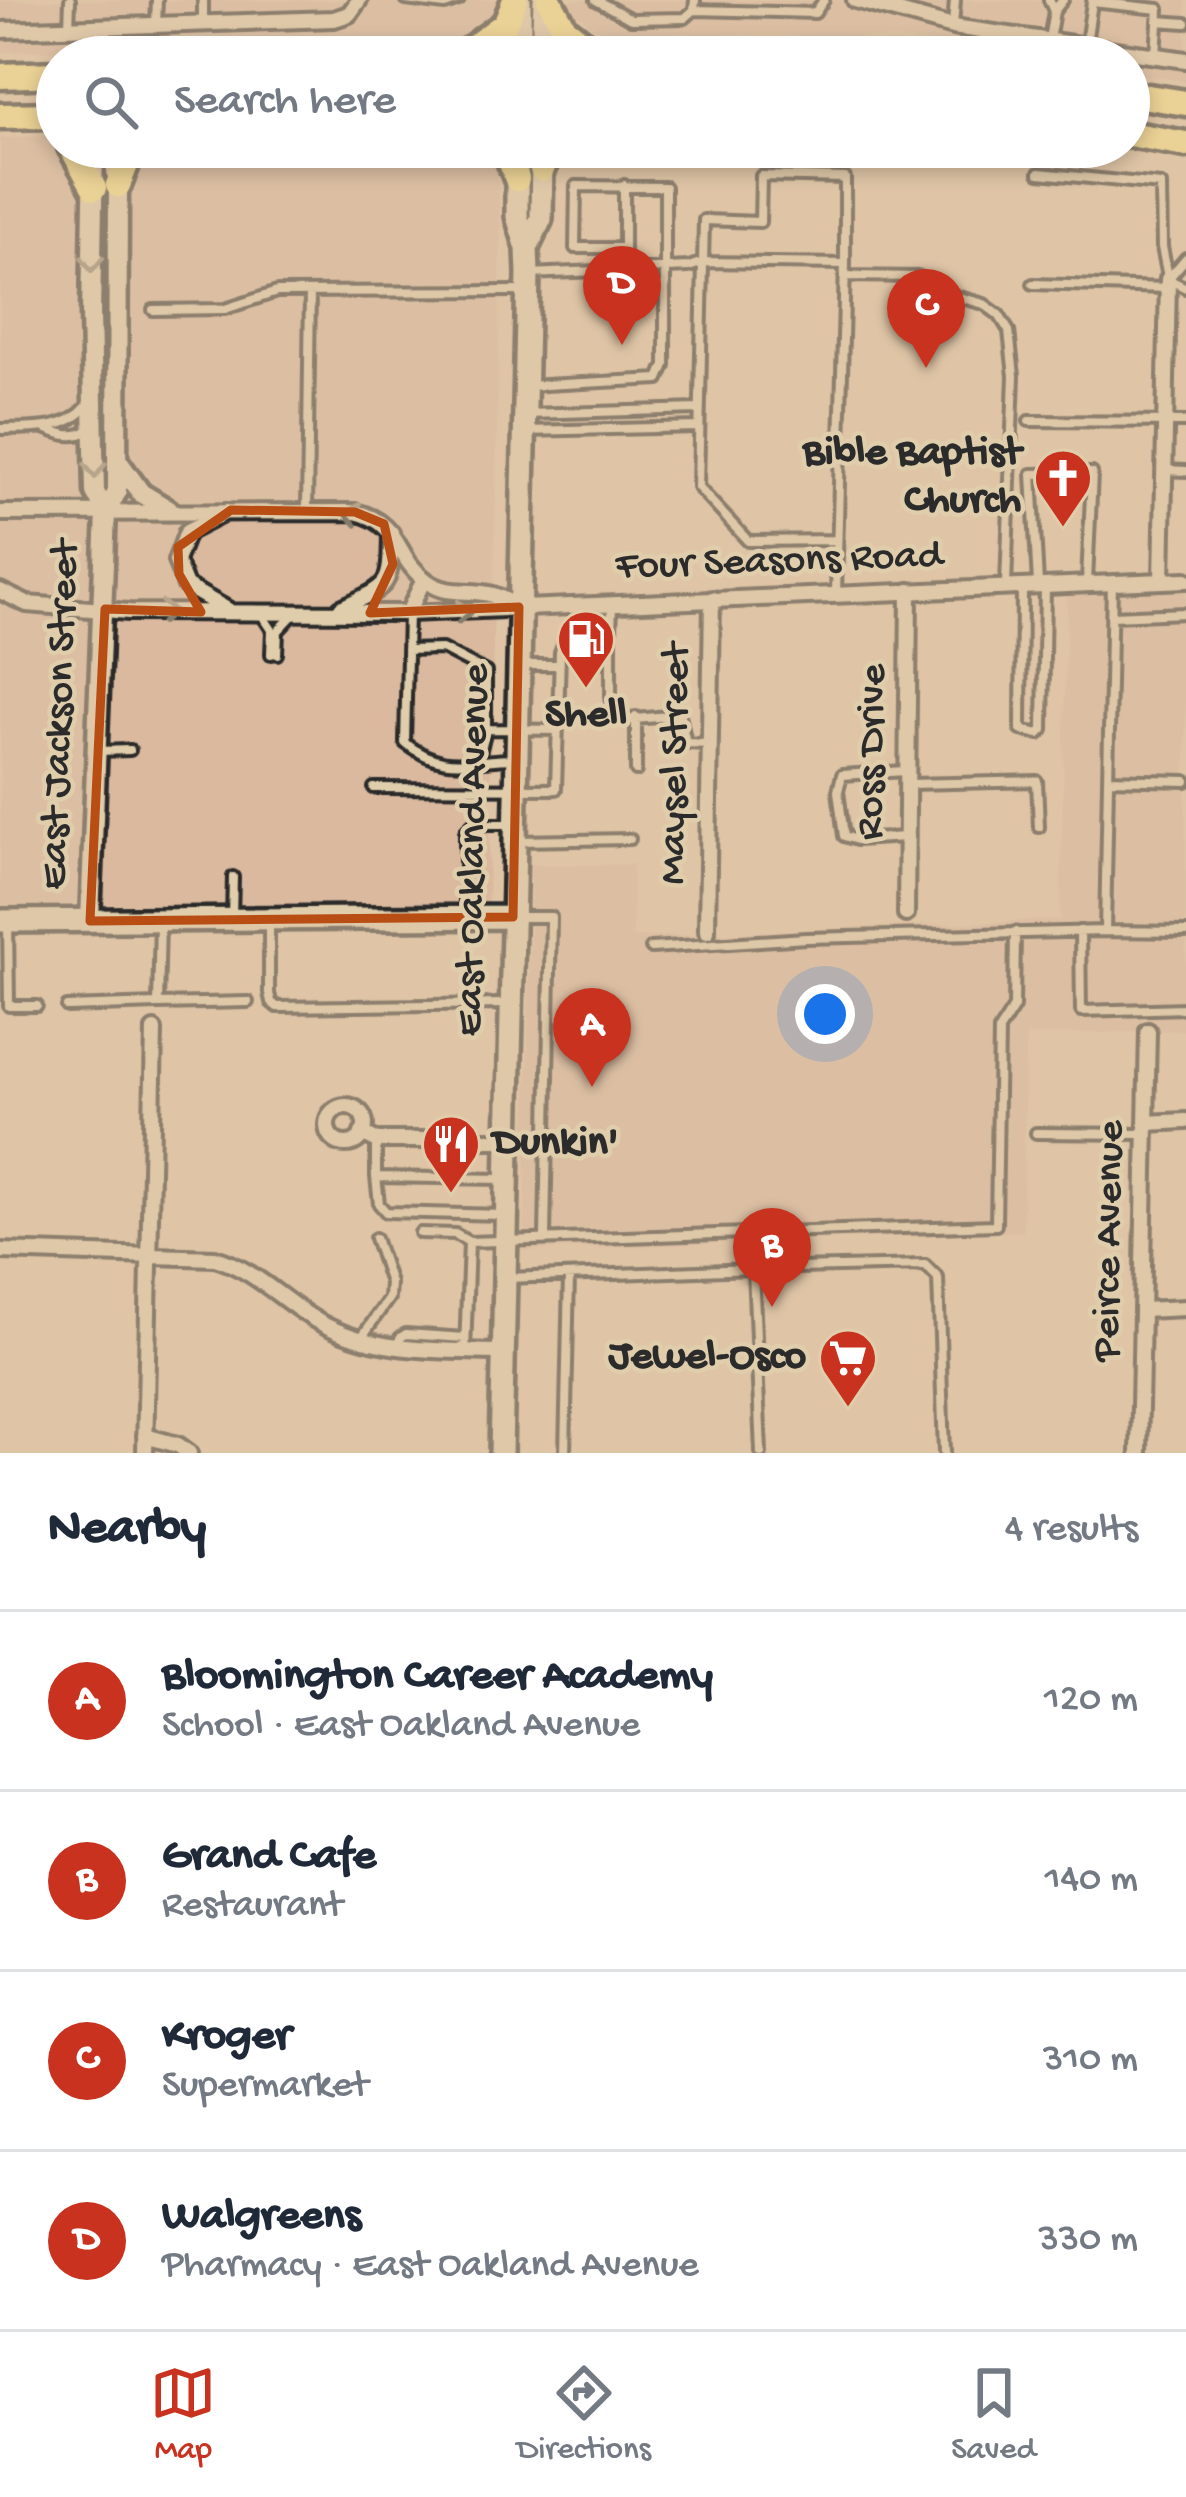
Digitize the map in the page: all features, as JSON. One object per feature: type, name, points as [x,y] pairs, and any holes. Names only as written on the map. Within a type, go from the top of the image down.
[{"type":"highway","points":[[490,36],[505,25],[518,0]]},
{"type":"highway","points":[[547,0],[559,22],[576,36]]},
{"type":"highway","points":[[0,76],[36,75]]},
{"type":"highway","points":[[1150,97],[1186,103]]},
{"type":"highway","points":[[0,116],[36,115]]},
{"type":"highway","points":[[1150,138],[1186,144]]},
{"type":"highway","points":[[90,168],[106,186],[118,168]]},
{"type":"highway","points":[[513,168],[517,178]]},
{"type":"main road","points":[[518,0],[519,36]]},
{"type":"main road","points":[[544,36],[547,0]]},
{"type":"main road","name":"East Oakland Avenue","points":[[501,1453],[528,282],[527,248],[517,216],[517,168]]},
{"type":"main road","name":"East Oakland Avenue","points":[[527,248],[541,219],[544,168]]},
{"type":"main road","points":[[4,921],[513,917]]},
{"type":"street","points":[[0,30],[334,19],[349,14],[359,0]]},
{"type":"street","points":[[855,0],[953,28],[1016,36]]},
{"type":"street","points":[[1150,55],[1186,60]]},
{"type":"street","name":"East Jackson Street","points":[[90,921],[106,512],[117,492],[106,186],[100,168]]},
{"type":"street","name":"East Jackson Street","points":[[106,512],[95,492],[93,399],[109,168]]},
{"type":"street","points":[[1162,581],[1168,284]]},
{"type":"street","points":[[94,425],[115,376]]},
{"type":"street","points":[[116,456],[138,490],[170,510]]},
{"type":"street","points":[[0,513],[307,509],[369,515],[391,533],[424,579],[408,613]]},
{"type":"street","points":[[231,510],[187,532],[176,561],[186,586],[231,611]]},
{"type":"street","points":[[337,610],[386,583],[392,564],[391,533]]},
{"type":"street","name":"Four Seasons Road","points":[[424,579],[444,590],[489,593],[520,607]]},
{"type":"street","name":"Four Seasons Road","points":[[0,591],[27,604],[128,612],[408,613],[1186,580]]},
{"type":"street","name":"Ross Drive","points":[[906,914],[909,591]]},
{"type":"street","name":"Maysel Street","points":[[707,931],[712,599]]},
{"type":"street","points":[[145,1453],[154,1030]]},
{"type":"street","name":"Peirce Avenue","points":[[1138,1453],[1148,1031]]},
{"type":"street","points":[[1146,1128],[1186,1121]]},
{"type":"street","points":[[369,1137],[508,1140]]},
{"type":"street","points":[[0,1251],[193,1255],[226,1261],[247,1270],[321,1323],[360,1339],[400,1348],[466,1344],[503,1352]]},
{"type":"street","points":[[1142,1310],[1186,1308]]},
{"type":"street","points":[[145,1436],[189,1453]]},
{"type":"lane","points":[[69,28],[70,0]]},
{"type":"lane","points":[[156,25],[157,0]]},
{"type":"lane","points":[[203,0],[203,24]]},
{"type":"lane","points":[[406,0],[445,5],[459,0]]},
{"type":"lane","points":[[596,0],[631,19],[685,18],[694,5],[814,13],[824,0]]},
{"type":"lane","points":[[908,17],[910,0]]},
{"type":"lane","points":[[953,28],[956,0]]},
{"type":"lane","points":[[1049,0],[1054,11]]},
{"type":"lane","points":[[1049,36],[1054,11],[1063,0]]},
{"type":"lane","points":[[1087,36],[1091,2],[1159,4],[1156,56]]},
{"type":"lane","points":[[1158,21],[1186,23]]},
{"type":"lane","points":[[1039,173],[1161,185],[1168,284]]},
{"type":"lane","points":[[836,593],[845,178],[761,176],[760,222],[704,220],[698,488],[748,541],[837,541]]},
{"type":"lane","points":[[623,270],[624,185]]},
{"type":"lane","points":[[525,386],[659,379],[664,364],[665,187],[576,186],[576,249],[624,248]]},
{"type":"lane","points":[[1168,284],[1186,258]]},
{"type":"lane","points":[[153,310],[225,309],[277,292],[528,282],[623,270],[689,268],[703,262],[845,263]]},
{"type":"lane","points":[[845,276],[920,277],[941,292],[984,304],[1009,331],[1028,586],[1043,730],[1039,734],[1021,730],[1028,586],[1032,474],[1092,473],[1087,584]]},
{"type":"lane","points":[[1034,284],[1186,288]]},
{"type":"lane","points":[[307,509],[310,292]]},
{"type":"lane","points":[[0,429],[46,428],[80,415],[93,399]]},
{"type":"lane","points":[[524,423],[699,409]]},
{"type":"lane","points":[[1029,421],[1186,422]]},
{"type":"lane","points":[[524,423],[699,427]]},
{"type":"lane","points":[[46,428],[78,436],[94,425]]},
{"type":"lane","points":[[1164,470],[1186,471]]},
{"type":"lane","points":[[1106,931],[1112,583]]},
{"type":"lane","points":[[612,603],[609,711],[617,718],[680,715],[686,743],[710,744]]},
{"type":"lane","points":[[259,611],[272,630],[274,654],[278,631],[298,610]]},
{"type":"lane","points":[[408,613],[405,742],[425,758],[442,763],[516,759]]},
{"type":"lane","points":[[1111,616],[1186,613]]},
{"type":"lane","points":[[374,788],[556,789],[565,641],[611,632]]},
{"type":"lane","points":[[407,650],[442,649],[486,672],[486,729],[478,761]]},
{"type":"lane","points":[[518,665],[560,665]]},
{"type":"lane","points":[[636,717],[636,770]]},
{"type":"lane","points":[[486,729],[558,730]]},
{"type":"lane","points":[[96,751],[130,750]]},
{"type":"lane","points":[[907,837],[857,840],[844,836],[838,782],[842,775],[1037,781],[1039,827]]},
{"type":"lane","points":[[1108,779],[1186,781]]},
{"type":"lane","points":[[465,917],[465,832],[472,824],[515,832],[629,839]]},
{"type":"lane","points":[[232,919],[233,877]]},
{"type":"lane","points":[[269,917],[269,993],[277,1006],[511,1004]]},
{"type":"lane","points":[[513,917],[551,917],[544,1238]]},
{"type":"lane","points":[[158,1004],[160,920]]},
{"type":"lane","points":[[4,921],[9,1006],[37,1006]]},
{"type":"lane","points":[[1080,931],[1081,1011],[1186,1008]]},
{"type":"lane","points":[[651,948],[1015,932],[1186,932]]},
{"type":"lane","points":[[419,1233],[455,1234],[469,1242],[995,1225],[999,1030],[1013,1007],[1015,932]]},
{"type":"lane","points":[[67,1007],[248,1001]]},
{"type":"lane","points":[[1036,1133],[1146,1128]]},
{"type":"lane","points":[[369,1137],[379,1204],[386,1212],[506,1215]]},
{"type":"lane","points":[[376,1177],[507,1179]]},
{"type":"lane","points":[[360,1339],[389,1298],[391,1283],[375,1238]]},
{"type":"lane","points":[[466,1344],[469,1242]]},
{"type":"lane","points":[[505,1278],[925,1265],[938,1278],[944,1453]]},
{"type":"lane","points":[[753,1269],[760,1453]]},
{"type":"lane","points":[[565,1453],[569,1276]]},
{"type":"highlighted area","points":[[231,510],[355,512],[384,524],[393,564],[370,613],[519,607],[513,917],[90,921],[105,609],[201,612],[179,574],[178,547]]},
{"type":"shaded area","points":[[0,0],[498,0],[488,20],[468,36],[36,36],[36,51],[0,52]]},
{"type":"shaded area","points":[[566,0],[1186,0],[1186,82],[1150,76],[1150,36],[604,33],[567,8]]},
{"type":"shaded area","points":[[36,136],[36,168],[495,168],[501,238],[488,903],[0,905],[0,138]]},
{"type":"shaded area","points":[[1186,588],[1186,1030],[1026,1036],[1023,1232],[524,1251],[531,864],[633,864],[633,937],[1060,919],[1067,592]]},
{"type":"place","name":"Walgreens","points":[[622,345]]},
{"type":"place","name":"Kroger","points":[[926,368]]},
{"type":"place","name":"Bible Baptist Church","points":[[1063,529]]},
{"type":"place","name":"Shell","points":[[586,690]]},
{"type":"place","name":"Bloomington Career Academy","points":[[592,1087]]},
{"type":"place","name":"Dunkin'","points":[[451,1195]]},
{"type":"place","name":"Grand Cafe","points":[[772,1307]]},
{"type":"place","name":"Jewel-Osco","points":[[848,1409]]}]
